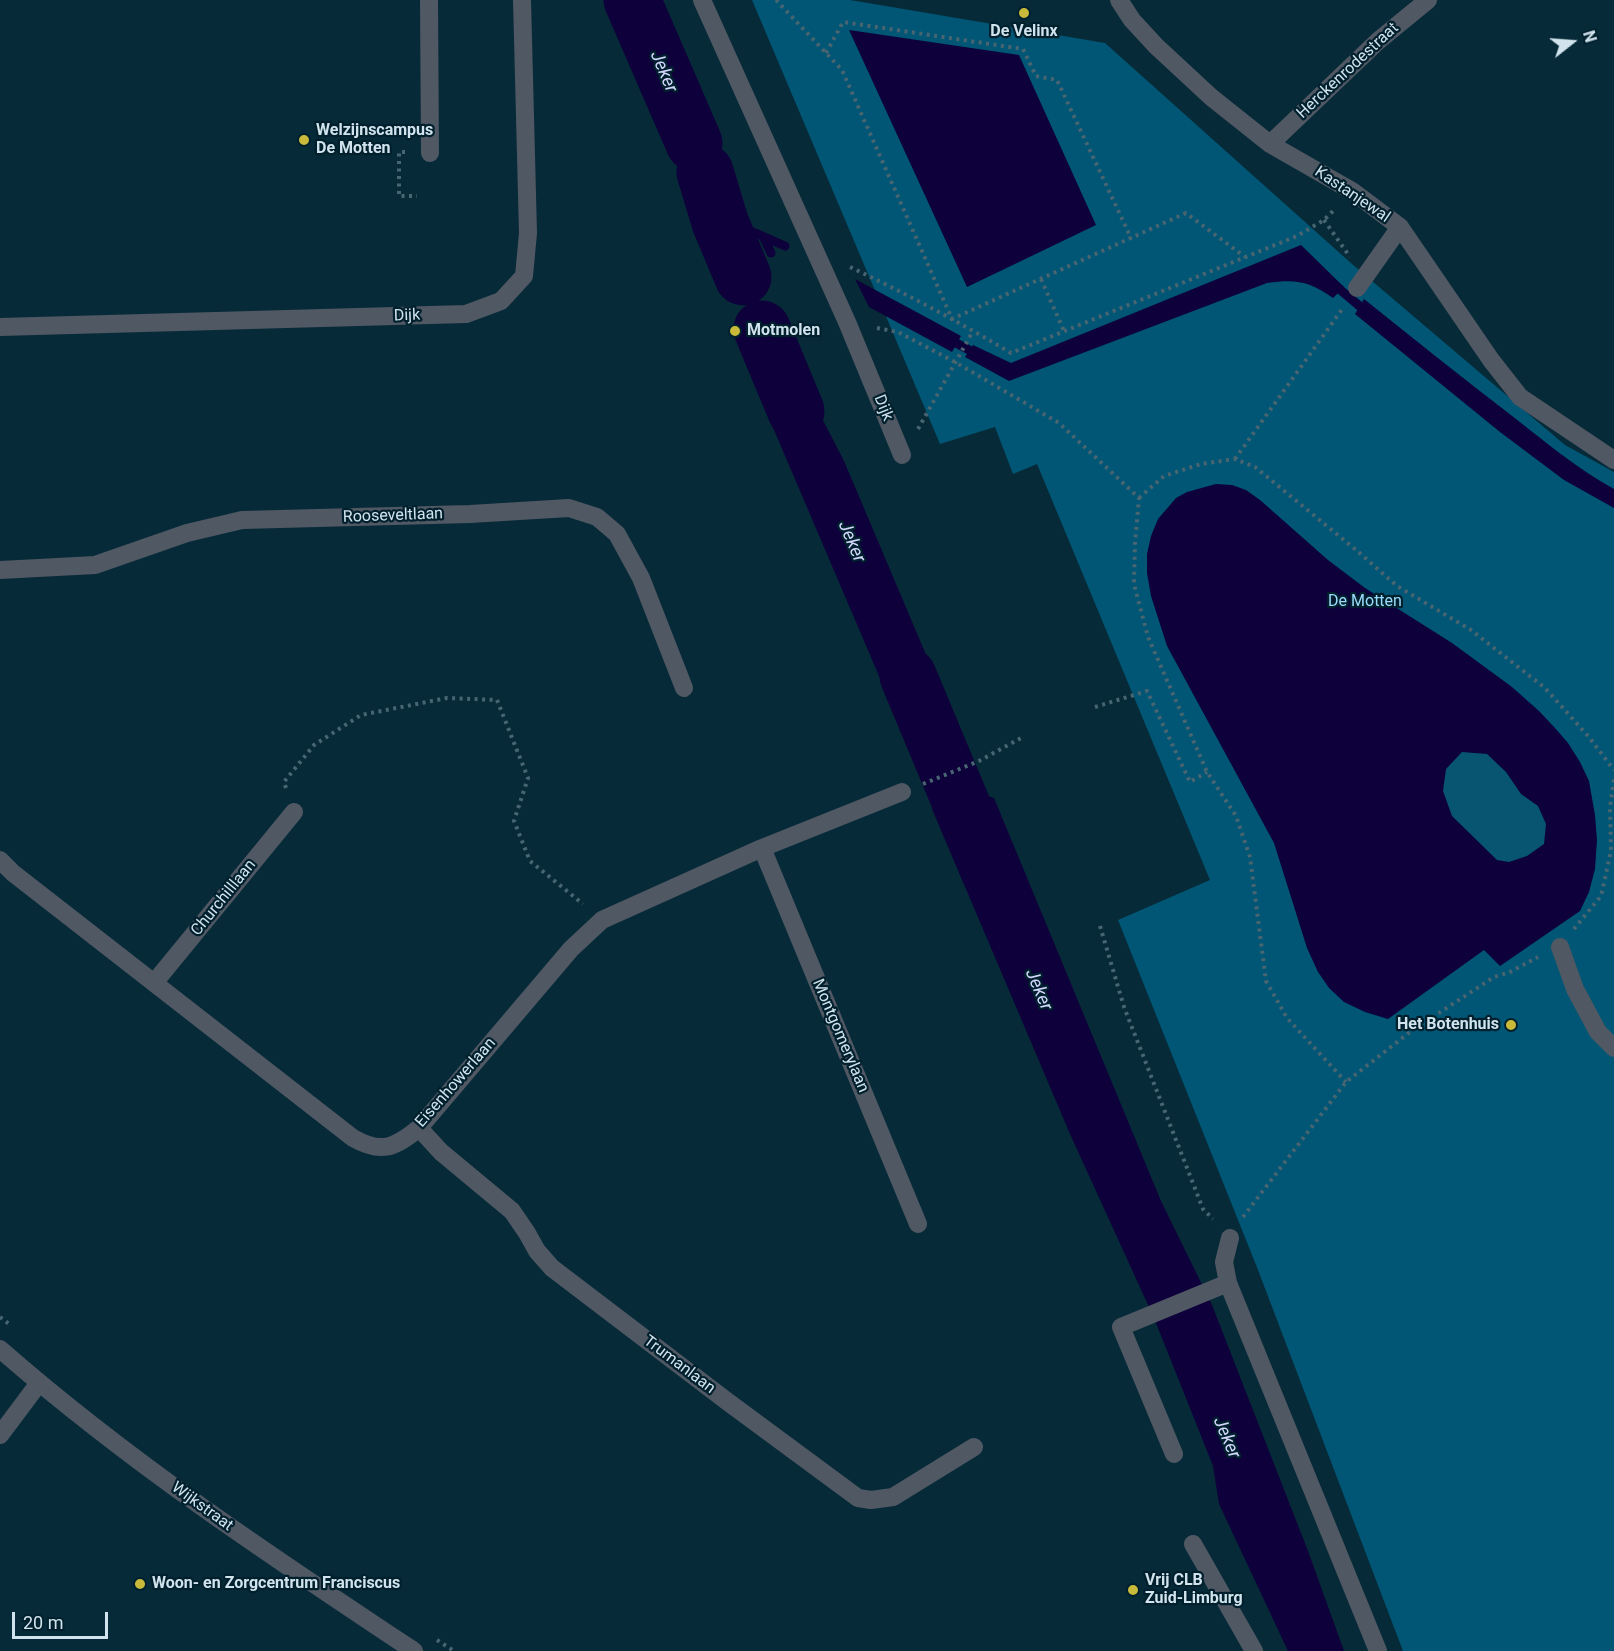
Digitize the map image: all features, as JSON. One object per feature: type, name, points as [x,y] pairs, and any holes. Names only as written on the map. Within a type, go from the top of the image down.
[{"type":"street","points":[[429,0],[430,153]]},
{"type":"street","name":"Dijk","points":[[0,327],[466,314],[501,301],[524,276],[528,233],[522,0]]},
{"type":"street","name":"Dijk","points":[[702,0],[847,322],[902,454]]},
{"type":"street","name":"Kastanjewal","points":[[1119,0],[1132,20],[1156,46],[1211,97],[1270,144],[1352,191],[1400,227],[1491,360],[1520,397],[1614,460]]},
{"type":"street","name":"Herckenrodestraat","points":[[1270,144],[1378,41],[1428,0]]},
{"type":"street","points":[[1361,282],[1400,227]]},
{"type":"street","name":"Rooseveltlaan","points":[[0,570],[94,565],[187,533],[242,520],[470,514],[569,508],[597,518],[617,534],[641,578],[684,688]]},
{"type":"street","name":"Eisenhowerlaan","points":[[0,860],[13,873],[353,1138],[366,1146],[385,1148],[404,1140],[418,1128],[571,949],[602,920],[762,848],[902,792]]},
{"type":"street","name":"Churchilllaan","points":[[154,983],[294,812]]},
{"type":"street","name":"Montgomerylaan","points":[[762,848],[918,1224]]},
{"type":"street","points":[[1560,947],[1575,989],[1598,1032],[1614,1047]]},
{"type":"street","name":"Trumanlaan","points":[[418,1128],[441,1152],[512,1211],[537,1251],[552,1268],[858,1498],[871,1500],[893,1497],[974,1447]]},
{"type":"street","points":[[1230,1238],[1224,1262],[1228,1283],[1378,1651]]},
{"type":"street","points":[[1174,1454],[1120,1327],[1228,1283]]},
{"type":"street","name":"Wijkstraat","points":[[0,1349],[39,1383],[211,1515],[414,1651]]},
{"type":"street","points":[[0,1435],[39,1383]]},
{"type":"street","points":[[1193,1544],[1254,1651]]},
{"type":"path","points":[[776,0],[842,70],[952,319]]},
{"type":"path","points":[[826,53],[843,22],[1023,49],[1036,76],[1058,80],[1131,238]]},
{"type":"path","points":[[417,196],[399,196],[399,152],[430,153]]},
{"type":"path","points":[[952,319],[1186,213],[1245,257]]},
{"type":"path","points":[[1324,220],[1361,282]]},
{"type":"path","points":[[814,250],[903,292],[1011,353],[1297,236],[1313,227]]},
{"type":"path","points":[[1041,279],[1064,331]]},
{"type":"path","points":[[847,322],[898,333],[955,362],[1059,423],[1139,498]]},
{"type":"path","points":[[1235,459],[1330,325]]},
{"type":"path","points":[[902,454],[926,417],[974,331]]},
{"type":"path","points":[[1346,1082],[1287,1017],[1266,981],[1250,857],[1236,816],[1207,772],[1148,637],[1134,584],[1139,498],[1164,476],[1201,464],[1235,459],[1255,466],[1396,586],[1471,630],[1545,688],[1588,736],[1614,770]]},
{"type":"path","points":[[1095,707],[1147,691],[1190,782],[1207,772]]},
{"type":"path","points":[[294,812],[284,782],[314,745],[361,715],[447,698],[497,700],[528,778],[514,821],[530,861],[602,920]]},
{"type":"path","points":[[902,792],[979,761],[1021,738]]},
{"type":"path","points":[[1100,926],[1124,1006],[1203,1209],[1230,1238],[1247,1211],[1346,1082],[1410,1032],[1494,977],[1510,972],[1560,947],[1601,896],[1611,851],[1610,807],[1614,779]]},
{"type":"green space","name":"De Motten","points":[[752,0],[850,0],[1105,43],[1352,264],[1565,445],[1614,472],[1614,1651],[1403,1651],[1258,1270],[1118,920],[1210,880],[1037,464],[1013,474],[995,427],[940,444]]},
{"type":"shaded area","points":[[1462,752],[1487,753],[1506,772],[1521,794],[1538,806],[1546,824],[1544,844],[1527,856],[1509,862],[1497,860],[1452,816],[1443,791],[1446,769]]},
{"type":"water","points":[[849,30],[1019,55],[1096,225],[967,287]]},
{"type":"water","points":[[1301,245],[1344,287],[1333,298],[1317,288],[1302,283],[1286,281],[1267,283],[1009,381],[965,357],[973,345],[1011,363]]},
{"type":"water","points":[[855,279],[961,336],[952,352],[869,307]]},
{"type":"water","points":[[1364,299],[1552,447],[1588,474],[1614,489],[1614,508],[1564,480],[1500,432],[1355,314]]},
{"type":"water","points":[[779,335],[844,461],[960,735],[914,758],[739,348]]},
{"type":"water","points":[[1216,484],[1232,485],[1246,490],[1328,560],[1365,588],[1452,643],[1512,687],[1555,728],[1568,743],[1589,781],[1595,815],[1597,840],[1595,869],[1589,892],[1580,911],[1500,966],[1484,950],[1388,1019],[1344,1002],[1329,988],[1318,972],[1307,948],[1274,843],[1167,646],[1151,596],[1147,573],[1147,554],[1151,536],[1158,519],[1176,498],[1187,492]],"holes":[[[1462,752],[1487,754],[1506,772],[1521,794],[1538,806],[1546,824],[1544,844],[1527,856],[1509,862],[1497,860],[1452,816],[1443,791],[1446,769]]]},
{"type":"water","points":[[971,791],[994,798],[1161,1201],[1212,1305],[1308,1551],[1344,1651],[1288,1651],[1219,1504],[1213,1466],[1154,1318],[1070,1134],[932,809]]},
{"type":"waterway","name":"Jeker","points":[[632,0],[694,143]]},
{"type":"waterway","name":"Jeker","points":[[705,172],[720,222],[743,277]]},
{"type":"waterway","points":[[720,222],[753,232],[785,246]]},
{"type":"waterway","points":[[764,238],[771,253]]},
{"type":"waterway","points":[[1331,282],[1369,314]]},
{"type":"waterway","name":"Jeker","points":[[762,329],[796,411]]},
{"type":"waterway","points":[[947,338],[980,356]]},
{"type":"waterway","name":"Jeker","points":[[908,676],[989,870]]},
{"type":"place","name":"De Velinx","points":[[1024,13]]},
{"type":"place","name":"Welzijnscampus De Motten","points":[[304,140]]},
{"type":"place","name":"Motmolen","points":[[735,331]]},
{"type":"place","name":"Het Botenhuis","points":[[1511,1025]]},
{"type":"place","name":"Woon- en Zorgcentrum Franciscus","points":[[140,1584]]},
{"type":"place","name":"Vrij CLB Zuid-Limburg","points":[[1133,1590]]}]
